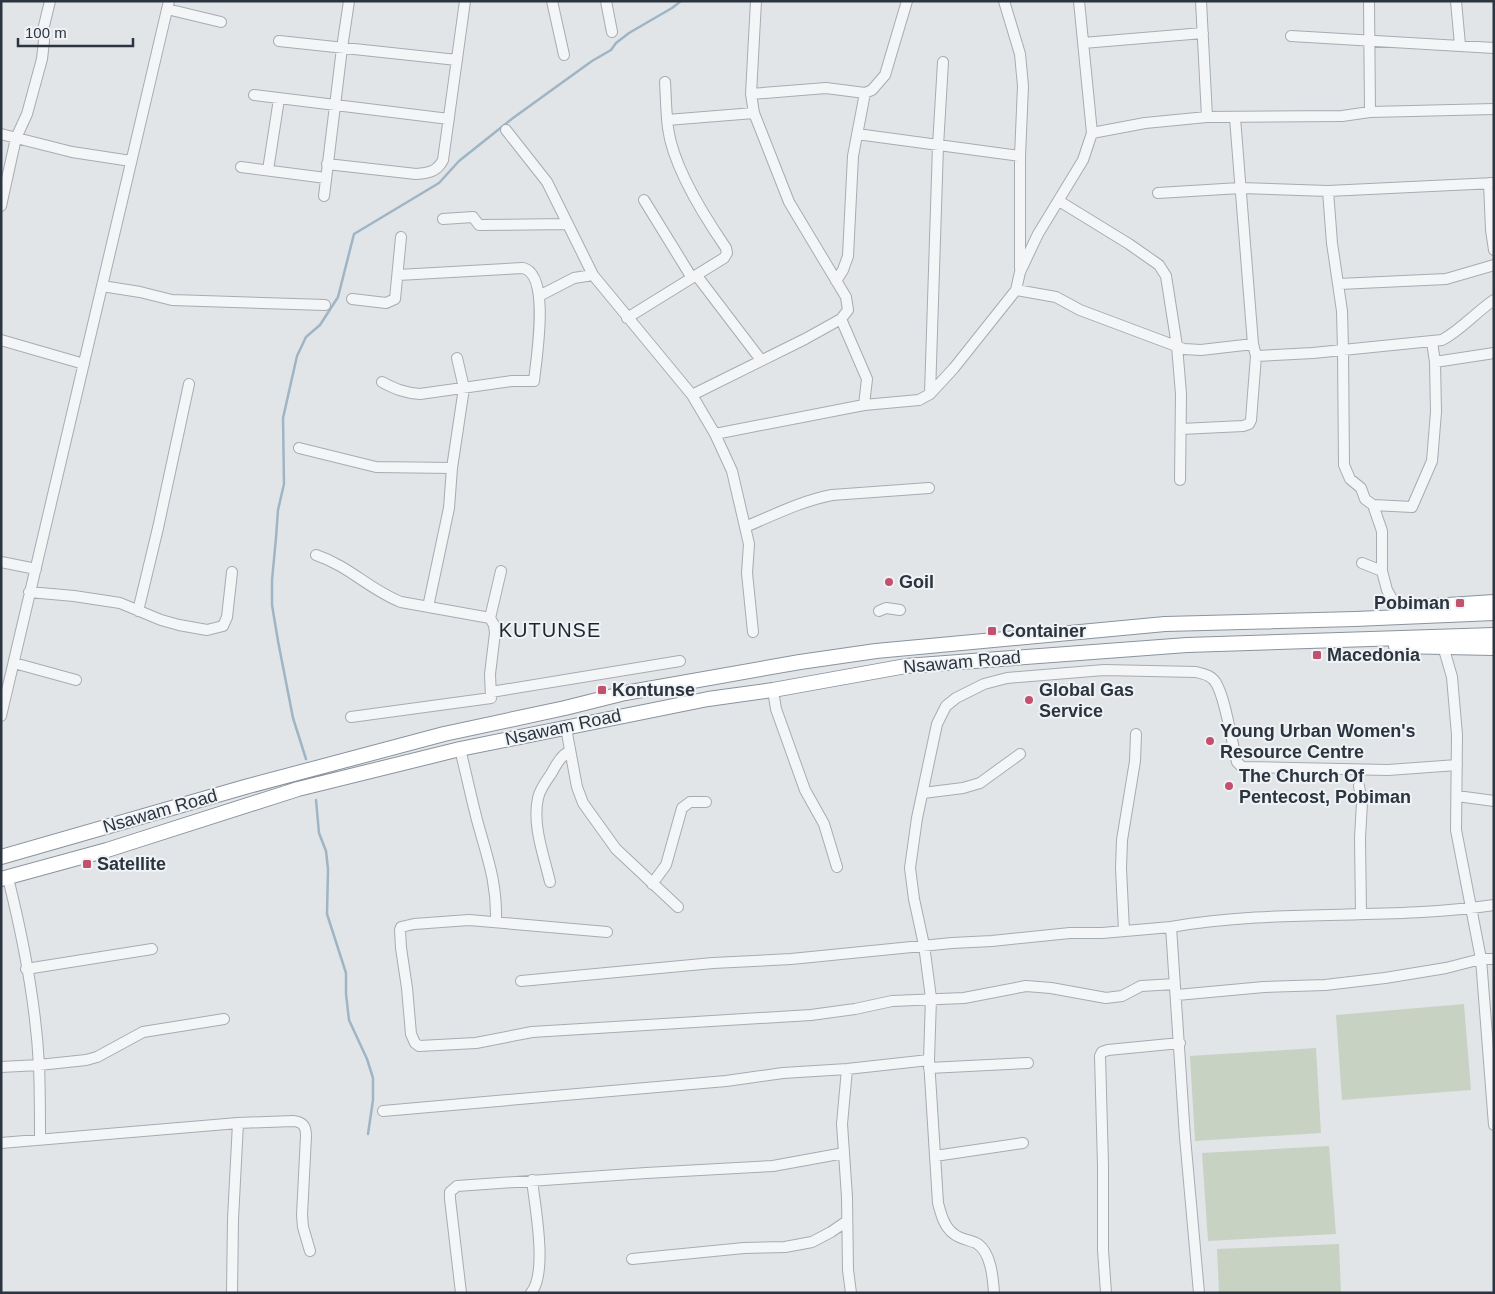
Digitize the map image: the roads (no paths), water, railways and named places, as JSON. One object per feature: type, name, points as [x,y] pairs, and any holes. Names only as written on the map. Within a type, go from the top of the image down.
[{"type":"highway","name":"Nsawam Road","points":[[1295,621],[1398,608],[1494,602]]},
{"type":"highway","name":"Nsawam Road","points":[[1,857],[254,784],[444,734],[625,693],[791,663],[876,650],[1146,626],[1494,613]]},
{"type":"highway","name":"Nsawam Road","points":[[5,878],[107,850],[298,789],[454,751],[708,699],[773,690],[906,666],[1186,645],[1494,635]]},
{"type":"highway","name":"Nsawam Road","points":[[1319,640],[1360,646],[1494,648]]},
{"type":"highway","points":[[444,734],[450,738],[454,751]]},
{"type":"street","points":[[1,206],[16,138],[27,114],[42,59],[43,30],[50,1]]},
{"type":"street","points":[[324,196],[349,1]]},
{"type":"street","points":[[327,164],[416,174],[429,173],[437,168],[443,160],[465,1]]},
{"type":"street","points":[[552,1],[564,55]]},
{"type":"street","points":[[606,1],[612,32]]},
{"type":"street","points":[[692,394],[806,339],[840,319],[848,310],[846,297],[789,202],[754,113],[751,94],[756,1]]},
{"type":"street","points":[[751,94],[826,88],[865,93],[878,84],[885,75],[906,1]]},
{"type":"street","points":[[716,434],[864,404],[919,400],[930,394],[954,368],[1016,290],[1020,272],[1020,156],[1023,86],[1020,54],[1004,1]]},
{"type":"street","points":[[1020,272],[1038,234],[1083,160],[1092,133],[1079,1]]},
{"type":"street","points":[[1201,1],[1207,117]]},
{"type":"street","points":[[1369,1],[1370,112]]},
{"type":"street","points":[[1456,1],[1460,45]]},
{"type":"street","points":[[1,716],[168,5],[221,22]]},
{"type":"street","points":[[1083,44],[1203,33]]},
{"type":"street","points":[[1291,36],[1494,48]]},
{"type":"street","points":[[279,41],[457,60]]},
{"type":"street","points":[[930,394],[938,146],[944,62]]},
{"type":"street","points":[[628,318],[724,258],[727,253],[726,248],[705,217],[678,163],[668,130],[665,82]]},
{"type":"street","points":[[836,281],[843,270],[848,256],[853,156],[865,93]]},
{"type":"street","points":[[254,95],[449,119]]},
{"type":"street","points":[[268,170],[279,99]]},
{"type":"street","points":[[1092,133],[1145,123],[1207,117],[1342,116],[1370,112],[1494,109]]},
{"type":"street","points":[[667,120],[754,113]]},
{"type":"street","points":[[1181,429],[1243,426],[1249,424],[1252,420],[1256,356],[1253,344],[1235,118]]},
{"type":"street","points":[[506,130],[547,182],[593,275],[692,394],[716,434],[732,470],[749,544],[746,573],[753,632]]},
{"type":"street","points":[[1,134],[72,152],[131,161]]},
{"type":"street","points":[[857,134],[1020,156]]},
{"type":"street","points":[[241,167],[326,178]]},
{"type":"street","points":[[1158,193],[1240,188],[1328,191],[1491,183],[1490,230],[1494,250]]},
{"type":"street","points":[[1328,191],[1332,243],[1339,284],[1343,350],[1344,465],[1350,478],[1360,488],[1365,498],[1374,505],[1412,507],[1432,461],[1436,412],[1435,362],[1432,342]]},
{"type":"street","points":[[644,200],[694,277],[761,360]]},
{"type":"street","points":[[1059,201],[1130,244],[1159,266],[1166,276],[1177,346],[1181,394],[1180,480]]},
{"type":"street","points":[[443,220],[473,217],[479,226],[568,224]]},
{"type":"street","points":[[352,299],[386,303],[395,299],[401,237]]},
{"type":"street","points":[[1339,284],[1446,279],[1494,265]]},
{"type":"street","points":[[382,382],[406,393],[420,394],[512,381],[534,381],[539,333],[539,296],[533,274],[525,268],[398,275]]},
{"type":"street","points":[[539,296],[574,278],[593,275]]},
{"type":"street","points":[[102,286],[179,301],[325,305]]},
{"type":"street","points":[[1016,290],[1056,297],[1080,310],[1192,350],[1253,344]]},
{"type":"street","points":[[1256,356],[1313,353],[1442,340],[1453,334],[1480,309],[1494,300]]},
{"type":"street","points":[[840,319],[867,379],[864,404]]},
{"type":"street","points":[[1,340],[84,364]]},
{"type":"street","points":[[1435,362],[1494,354]]},
{"type":"street","points":[[428,607],[449,508],[452,468],[464,388],[457,358]]},
{"type":"street","points":[[138,611],[189,384]]},
{"type":"street","points":[[299,448],[376,467],[452,468]]},
{"type":"street","points":[[745,526],[786,508],[817,498],[832,495],[929,488]]},
{"type":"street","points":[[1374,505],[1382,531],[1382,571],[1387,590],[1398,608]]},
{"type":"street","points":[[316,555],[339,564],[389,597],[400,602],[490,618]]},
{"type":"street","points":[[1,562],[36,569]]},
{"type":"street","points":[[1362,563],[1382,571]]},
{"type":"street","points":[[352,717],[491,698],[490,674],[495,635],[494,625],[490,618],[501,571]]},
{"type":"street","points":[[29,592],[120,603],[161,620],[207,630],[223,626],[227,617],[232,572]]},
{"type":"street","points":[[879,611],[886,608],[900,610]]},
{"type":"street","points":[[1443,646],[1452,677],[1457,735],[1456,830],[1481,960],[1490,1026],[1494,1125]]},
{"type":"street","points":[[1004,658],[1007,678]]},
{"type":"street","points":[[491,692],[680,661]]},
{"type":"street","points":[[14,662],[76,680]]},
{"type":"street","points":[[994,1293],[994,1278],[986,1254],[978,1244],[953,1234],[943,1221],[938,1203],[929,1064],[931,998],[924,945],[914,899],[910,868],[927,767],[937,724],[946,706],[956,698],[977,688],[1007,678],[1104,670],[1145,672],[1178,670],[1208,674],[1216,682],[1237,762],[1242,768],[1298,767],[1388,770],[1457,765]]},
{"type":"street","points":[[773,690],[776,709],[805,790],[824,824],[837,867]]},
{"type":"street","points":[[566,728],[577,787],[583,803],[616,849],[678,907]]},
{"type":"street","points":[[1124,931],[1121,868],[1122,840],[1135,761],[1136,734]]},
{"type":"street","points":[[454,751],[492,872],[496,896],[496,921]]},
{"type":"street","points":[[550,882],[540,844],[538,800],[541,790],[556,765],[570,751]]},
{"type":"street","points":[[923,792],[963,788],[980,783],[1020,754]]},
{"type":"street","points":[[1359,786],[1362,802],[1360,838],[1362,914]]},
{"type":"street","points":[[1457,796],[1494,801]]},
{"type":"street","points":[[652,884],[666,865],[682,808],[690,802],[706,802]]},
{"type":"street","points":[[5,878],[19,924],[35,1018],[39,1065],[40,1139]]},
{"type":"street","points":[[521,981],[790,959],[924,945],[992,941],[1070,933],[1102,933],[1274,916],[1470,909],[1494,905]]},
{"type":"street","points":[[607,932],[496,921],[451,921],[403,926],[400,928],[410,1022],[414,1041],[417,1045],[429,1046],[476,1043],[532,1032],[811,1015],[855,1009],[892,1001],[964,998],[1026,986],[1052,988],[1106,998],[1122,996],[1141,986],[1175,984]]},
{"type":"street","points":[[1171,927],[1185,1137],[1199,1293]]},
{"type":"street","points":[[26,969],[152,949]]},
{"type":"street","points":[[1177,995],[1264,987],[1325,985],[1385,978],[1494,958]]},
{"type":"street","points":[[1,1067],[86,1060],[98,1057],[127,1040],[154,1030],[224,1018]]},
{"type":"street","points":[[1106,1293],[1103,1241],[1104,1202],[1100,1056],[1102,1052],[1108,1050],[1180,1043]]},
{"type":"street","points":[[383,1111],[726,1081],[783,1073],[929,1064],[1028,1064]]},
{"type":"street","points":[[847,1069],[842,1124],[847,1197],[848,1270],[851,1293]]},
{"type":"street","points":[[1,1143],[238,1123],[293,1121],[304,1124],[306,1136],[302,1206],[303,1227],[310,1251]]},
{"type":"street","points":[[232,1293],[233,1218],[238,1123]]},
{"type":"street","points":[[935,1156],[1023,1143]]},
{"type":"street","points":[[461,1293],[450,1199],[452,1189],[457,1186],[773,1166],[844,1153]]},
{"type":"street","points":[[531,1293],[537,1284],[539,1266],[539,1241],[532,1180]]},
{"type":"street","points":[[632,1259],[744,1248],[785,1247],[812,1242],[847,1221]]},
{"type":"waterway","points":[[306,759],[293,718],[272,605],[272,580],[278,510],[284,484],[283,418],[297,356],[306,337],[320,325],[338,297],[354,234],[439,183],[459,161],[513,118],[592,61],[611,50],[616,43],[629,33],[681,1]]},
{"type":"waterway","points":[[316,800],[319,833],[326,851],[328,869],[327,914],[346,973],[349,1020],[367,1059],[373,1078],[373,1100],[368,1134]]},
{"type":"place","name":"Goil","points":[[889,582]]},
{"type":"place","name":"Pobiman","points":[[1460,603]]},
{"type":"place","name":"Container","points":[[992,631]]},
{"type":"place","name":"Macedonia","points":[[1317,655]]},
{"type":"place","name":"Kontunse","points":[[602,690]]},
{"type":"place","name":"Global Gas Service","points":[[1029,700]]},
{"type":"place","name":"Young Urban Women's Resource Centre","points":[[1210,741]]},
{"type":"place","name":"The Church Of Pentecost, Pobiman","points":[[1229,786]]},
{"type":"place","name":"Satellite","points":[[87,864]]},
{"type":"district","name":"KUTUNSE","points":[[550,630]]}]
